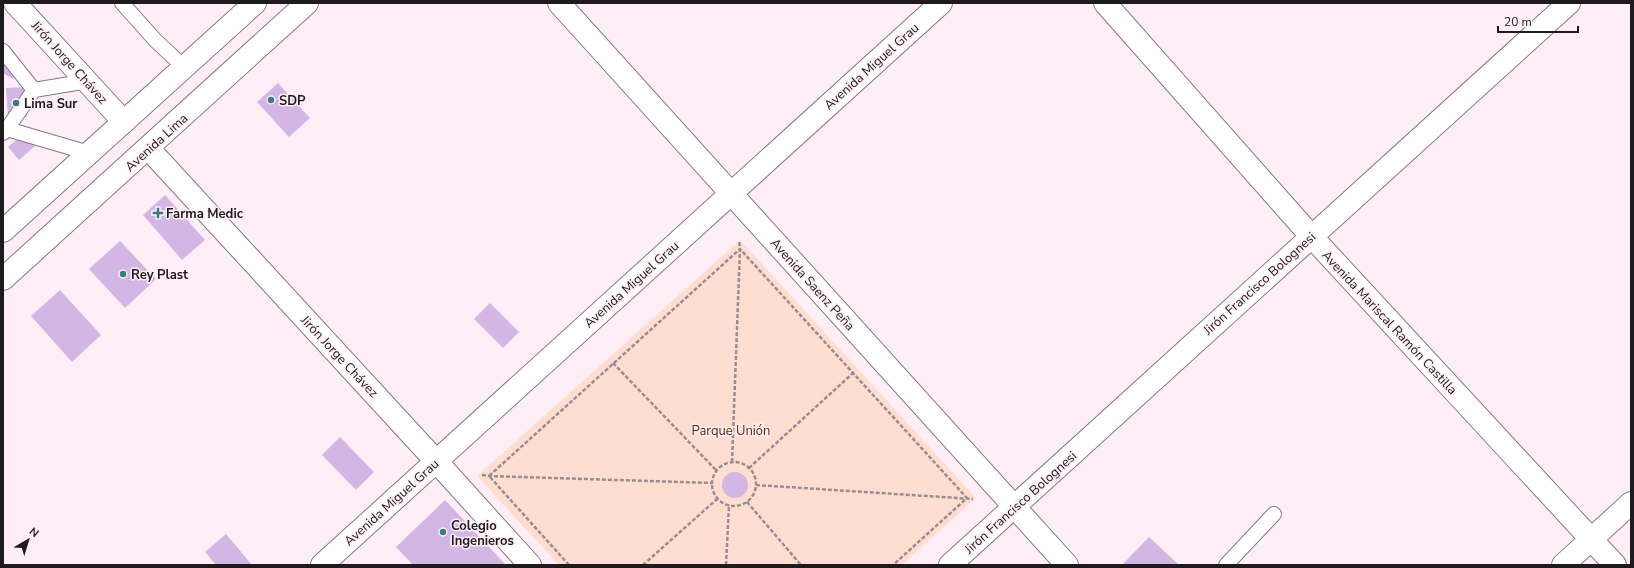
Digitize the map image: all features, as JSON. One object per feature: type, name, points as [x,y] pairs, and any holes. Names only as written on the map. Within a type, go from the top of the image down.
[{"type":"street","name":"Jirón Jorge Chávez","points":[[15,3],[124,122]]},
{"type":"street","points":[[3,232],[255,3]]},
{"type":"street","name":"Avenida Lima","points":[[3,279],[307,3]]},
{"type":"street","name":"Avenida Saenz Peña","points":[[560,3],[1067,565]]},
{"type":"street","name":"Avenida Miguel Grau","points":[[322,565],[941,3]]},
{"type":"street","name":"Avenida Mariscal Ramón Castilla","points":[[1105,3],[1311,236],[1616,565]]},
{"type":"street","name":"Jirón Francisco Bolognesi","points":[[950,565],[1568,3]]},
{"type":"street","name":"Jirón Jorge Chávez","points":[[148,148],[530,565]]},
{"type":"street","points":[[1563,565],[1631,503]]},
{"type":"lane","points":[[122,3],[156,41],[184,67]]},
{"type":"lane","points":[[3,50],[34,90]]},
{"type":"lane","points":[[88,81],[34,90],[5,131],[89,153]]},
{"type":"lane","points":[[1226,565],[1274,514]]},
{"type":"path","points":[[732,462],[740,248],[739,241]]},
{"type":"path","points":[[489,476],[740,248]]},
{"type":"path","points":[[740,248],[967,498]]},
{"type":"path","points":[[613,363],[716,470]]},
{"type":"path","points":[[749,468],[853,373]]},
{"type":"path","points":[[732,462],[743,463],[749,468],[753,473],[756,484],[754,494],[747,502],[737,506],[730,505],[717,499],[713,492],[712,482],[716,470],[721,465],[732,462]]},
{"type":"path","points":[[481,474],[489,476],[712,482]]},
{"type":"path","points":[[489,476],[569,565]]},
{"type":"path","points":[[756,484],[967,498],[974,500]]},
{"type":"path","points":[[893,565],[967,498]]},
{"type":"path","points":[[643,565],[717,499]]},
{"type":"path","points":[[747,502],[801,565]]},
{"type":"path","points":[[726,565],[730,505]]},
{"type":"green space","name":"Parque Unión","points":[[740,240],[976,498],[902,565],[559,565],[477,476]]},
{"type":"building","name":"Lima Sur","points":[[3,54],[21,64],[13,79],[3,73]]},
{"type":"building","points":[[278,83],[310,118],[289,137],[257,102]]},
{"type":"building","name":"Lima Sur","points":[[25,87],[27,117],[8,118],[6,88]]},
{"type":"building","name":"Lima Sur","points":[[24,133],[35,146],[19,160],[8,147]]},
{"type":"building","points":[[165,195],[205,240],[182,260],[143,215]]},
{"type":"building","name":"Rey Plast","points":[[120,241],[156,279],[125,308],[89,269]]},
{"type":"building","points":[[60,290],[101,335],[72,362],[31,316]]},
{"type":"building","points":[[490,303],[519,332],[503,348],[474,319]]},
{"type":"building","points":[[340,437],[374,472],[356,490],[322,455]]},
{"type":"building","points":[[735,472],[744,476],[748,485],[744,494],[735,498],[726,494],[722,485],[726,476]]},
{"type":"building","name":"Colegio Ingenieros","points":[[445,500],[506,565],[413,565],[396,547]]},
{"type":"building","points":[[226,534],[252,565],[216,565],[205,552]]},
{"type":"building","points":[[1149,537],[1179,565],[1122,565]]},
{"type":"place","name":"SDP","points":[[271,100]]},
{"type":"place","name":"Lima Sur","points":[[16,103]]},
{"type":"place","name":"Farma Medic","points":[[158,213]]},
{"type":"place","name":"Rey Plast","points":[[123,274]]},
{"type":"place","name":"Colegio Ingenieros","points":[[443,532]]}]
